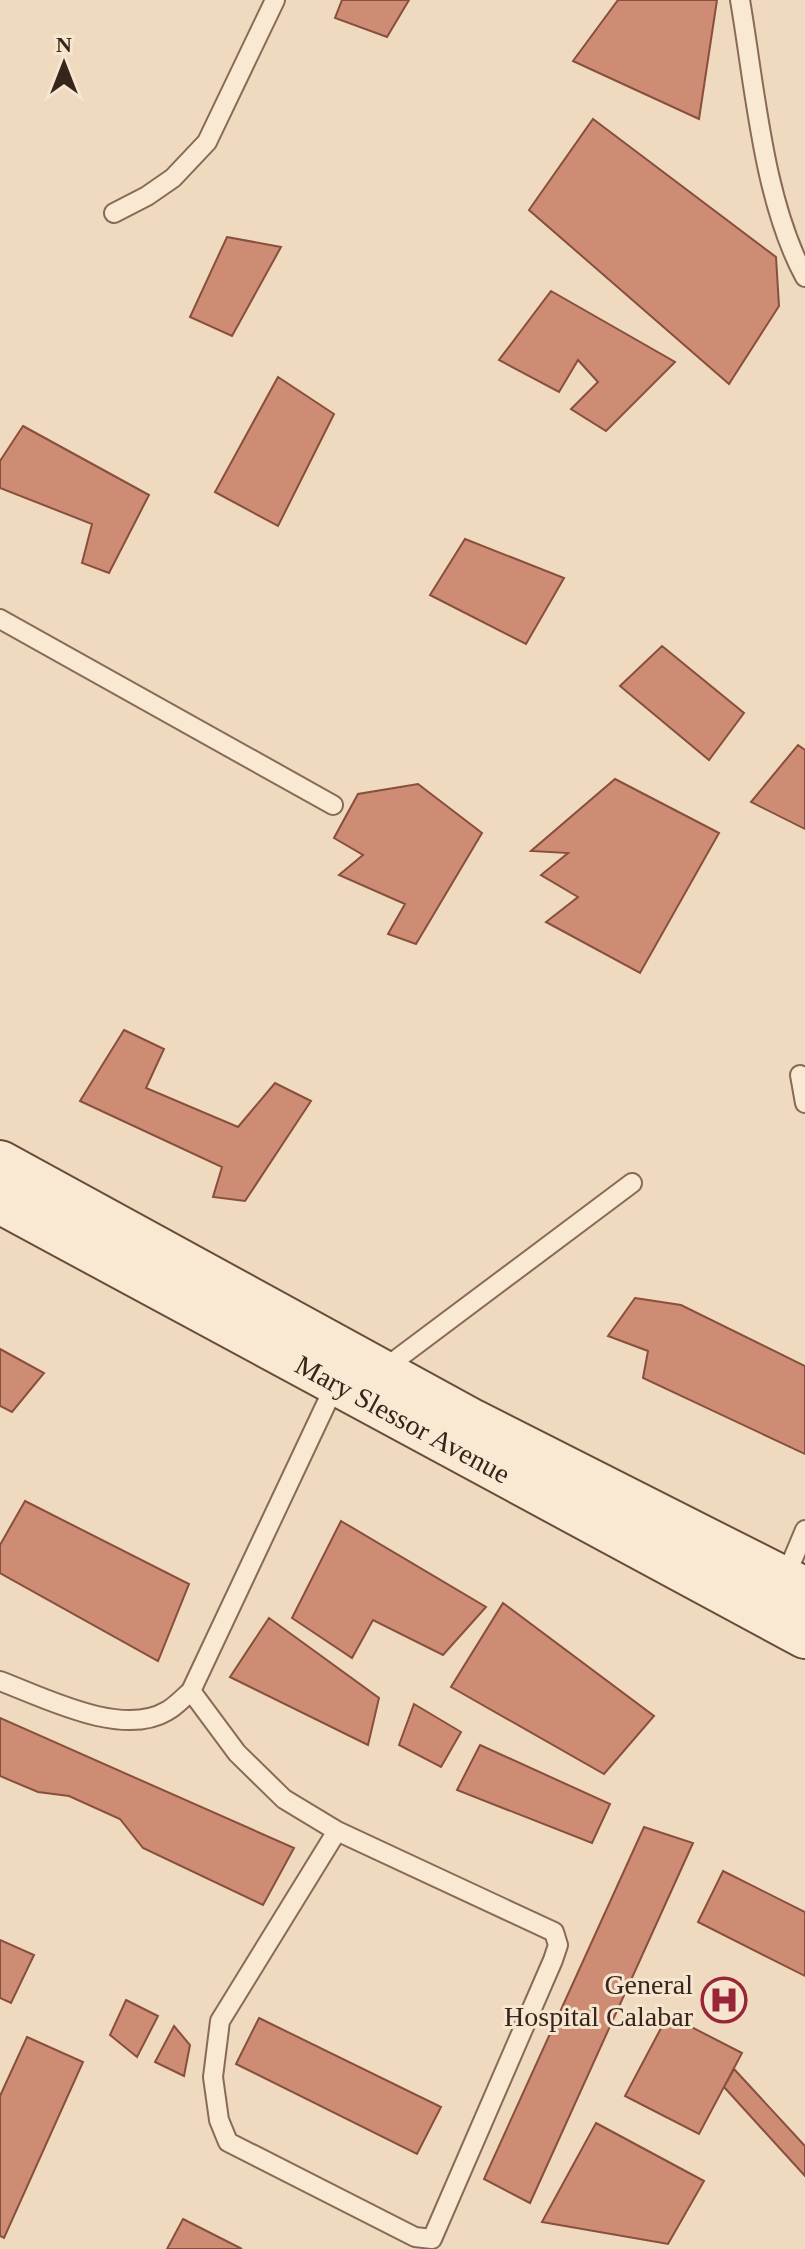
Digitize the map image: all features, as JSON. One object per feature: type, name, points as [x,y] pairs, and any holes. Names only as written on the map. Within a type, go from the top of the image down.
[{"type":"main road","name":"Mary Slessor Avenue","points":[[0,1163],[473,1422],[794,1585]]},
{"type":"main road","name":"Mary Slessor Avenue","points":[[0,1201],[805,1636]]},
{"type":"lane","points":[[114,213],[173,178],[207,142],[275,0]]},
{"type":"lane","points":[[740,0],[768,167],[790,249],[805,277]]},
{"type":"lane","points":[[0,619],[333,805]]},
{"type":"lane","points":[[800,1075],[805,1103]]},
{"type":"lane","points":[[381,1371],[632,1183]]},
{"type":"lane","points":[[0,1681],[96,1717],[130,1719],[149,1718],[167,1711],[191,1691],[336,1383]]},
{"type":"lane","points":[[794,1585],[805,1530]]},
{"type":"lane","points":[[191,1691],[237,1753],[284,1799],[337,1831],[554,1932],[558,1945],[432,2239],[415,2237],[228,2142],[219,2120],[213,2077],[220,2021],[337,1831]]},
{"type":"building","points":[[342,0],[409,0],[387,37],[335,18]]},
{"type":"building","points":[[618,0],[717,0],[699,119],[573,61]]},
{"type":"building","points":[[593,119],[776,257],[779,306],[729,384],[529,210]]},
{"type":"building","points":[[227,237],[281,247],[232,336],[190,317]]},
{"type":"building","points":[[551,291],[675,362],[606,431],[571,409],[598,382],[578,360],[559,392],[499,360]]},
{"type":"building","points":[[278,377],[334,414],[278,526],[215,492]]},
{"type":"building","points":[[23,426],[149,495],[109,573],[82,563],[92,524],[0,488],[0,461]]},
{"type":"building","points":[[465,539],[564,578],[526,644],[430,595]]},
{"type":"building","points":[[662,646],[744,713],[709,760],[620,686]]},
{"type":"building","points":[[798,745],[805,750],[805,829],[751,802]]},
{"type":"building","points":[[615,779],[719,833],[640,973],[546,922],[578,897],[541,875],[568,853],[531,851]]},
{"type":"building","points":[[418,784],[482,833],[416,944],[388,934],[405,904],[339,875],[363,855],[334,838],[358,794]]},
{"type":"building","points":[[124,1030],[164,1049],[146,1088],[238,1127],[275,1083],[311,1101],[245,1201],[213,1197],[222,1167],[80,1101]]},
{"type":"building","points":[[635,1298],[681,1305],[805,1366],[805,1454],[643,1378],[648,1351],[608,1336]]},
{"type":"building","points":[[0,1349],[44,1373],[12,1412],[0,1406]]},
{"type":"building","points":[[25,1501],[189,1584],[158,1661],[0,1573],[0,1545]]},
{"type":"building","points":[[341,1521],[486,1607],[443,1655],[373,1620],[352,1658],[292,1618]]},
{"type":"building","points":[[503,1603],[654,1716],[604,1774],[451,1687]]},
{"type":"building","points":[[269,1618],[379,1698],[368,1745],[230,1677]]},
{"type":"building","points":[[414,1704],[461,1732],[441,1767],[399,1745]]},
{"type":"building","points":[[0,1718],[294,1848],[263,1905],[143,1848],[120,1819],[69,1796],[38,1792],[0,1776]]},
{"type":"building","points":[[480,1745],[610,1804],[592,1843],[457,1790]]},
{"type":"building","points":[[644,1827],[693,1843],[530,2203],[484,2179]]},
{"type":"building","points":[[723,1871],[805,1912],[805,1976],[698,1922]]},
{"type":"building","points":[[0,1940],[34,1955],[11,2003],[0,1998]]},
{"type":"building","points":[[126,2000],[158,2016],[137,2057],[110,2035]]},
{"type":"building","points":[[668,2015],[742,2053],[699,2134],[625,2096]]},
{"type":"building","points":[[259,2018],[441,2107],[417,2154],[236,2064]]},
{"type":"building","points":[[174,2026],[190,2045],[184,2076],[155,2062]]},
{"type":"building","points":[[27,2037],[83,2062],[4,2238],[0,2236],[0,2096]]},
{"type":"building","points":[[734,2069],[805,2146],[805,2176],[724,2087]]},
{"type":"building","points":[[596,2123],[704,2181],[668,2244],[542,2222]]},
{"type":"building","points":[[183,2219],[242,2249],[167,2249]]},
{"type":"place","name":"General Hospital Calabar","points":[[724,2000]]}]
